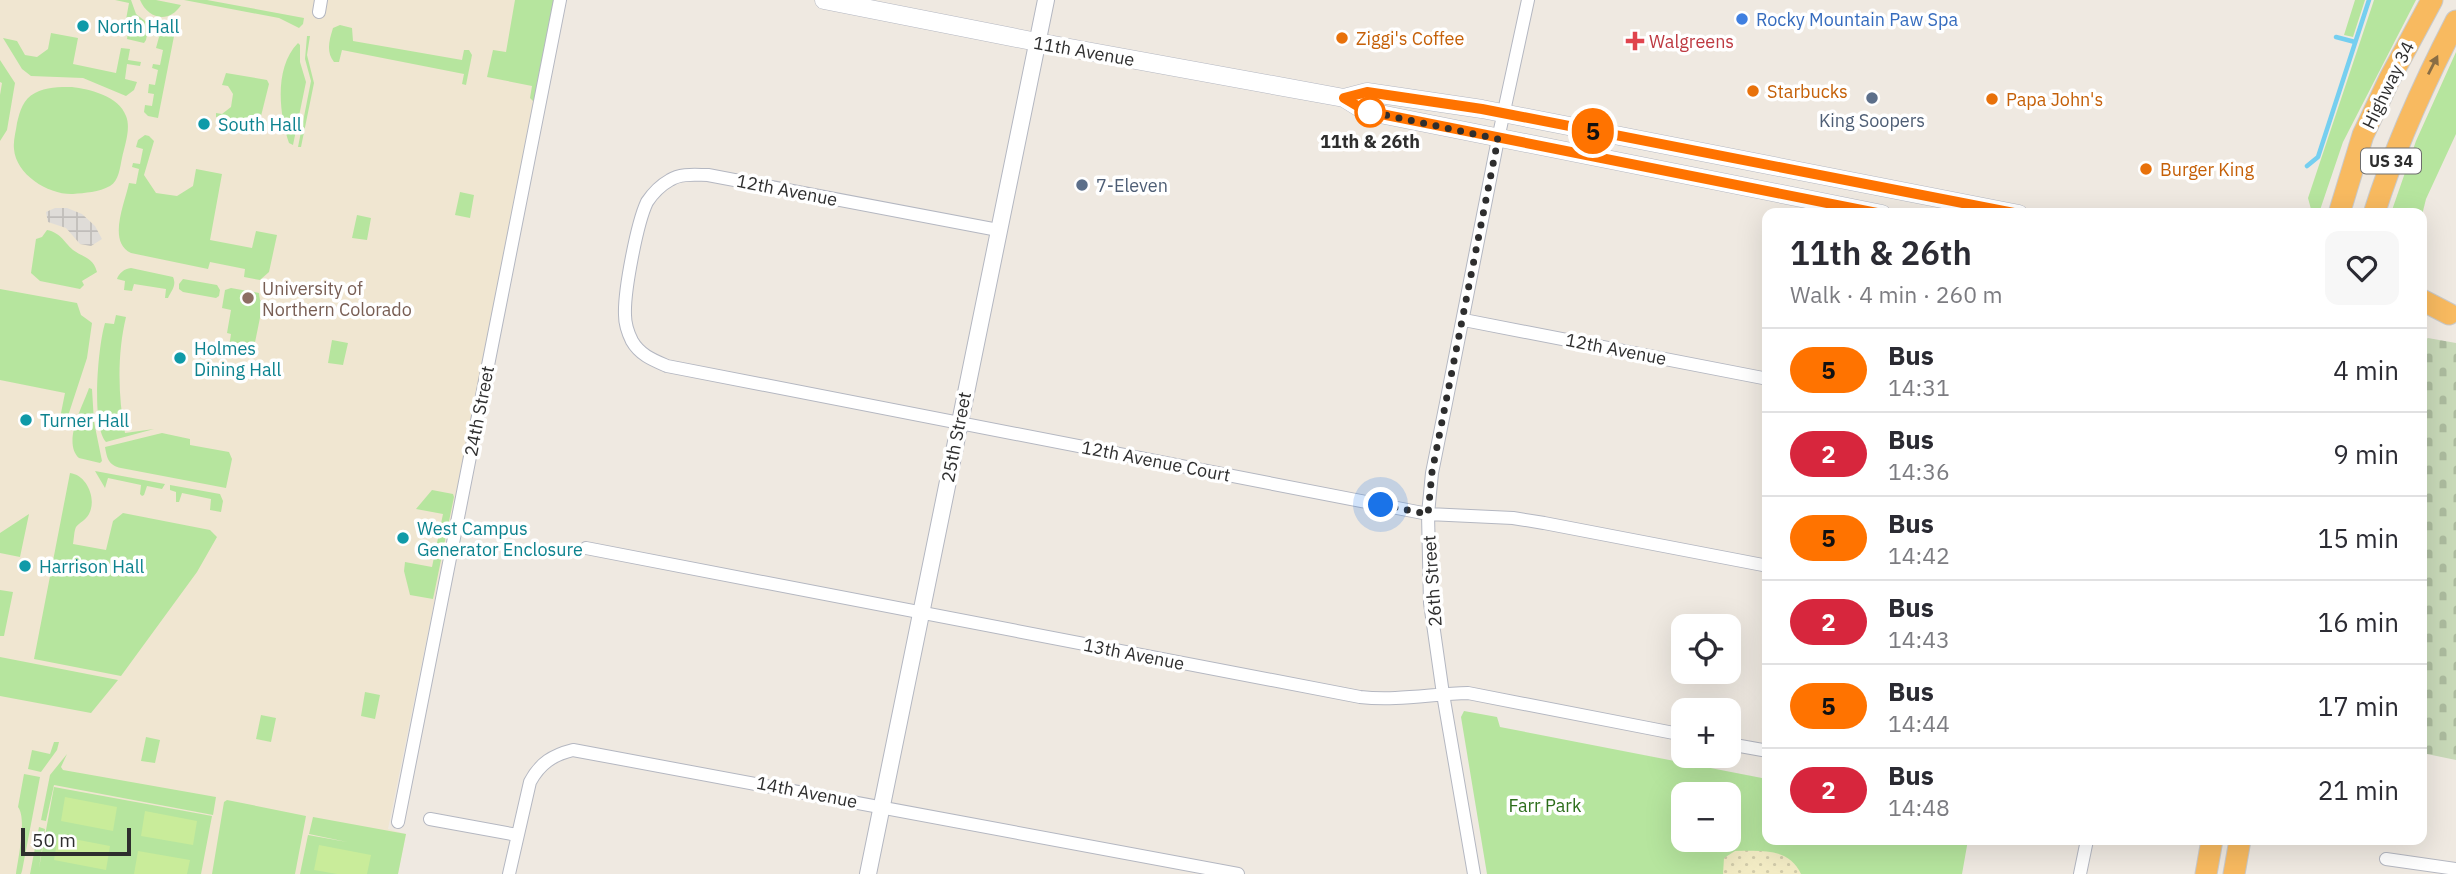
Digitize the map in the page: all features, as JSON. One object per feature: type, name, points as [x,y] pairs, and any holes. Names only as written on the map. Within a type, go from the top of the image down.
[{"type":"highway","name":"Highway 34","points":[[2341,208],[2363,135],[2432,0]]},
{"type":"highway","name":"Highway 34","points":[[2376,208],[2390,163],[2412,111],[2456,21]]},
{"type":"highway","points":[[2389,208],[2404,157],[2412,111]]},
{"type":"highway","points":[[2332,208],[2352,166]]},
{"type":"highway","points":[[2427,302],[2453,314]]},
{"type":"highway","points":[[2427,318],[2453,314]]},
{"type":"highway","points":[[2206,874],[2211,845]]},
{"type":"highway","points":[[2234,874],[2239,845]]},
{"type":"main road","name":"11th Avenue","points":[[824,0],[1344,98],[1366,111],[1851,208]]},
{"type":"main road","name":"11th Avenue","points":[[1344,98],[1367,92],[1504,114],[1988,208]]},
{"type":"main road","points":[[2427,309],[2453,314]]},
{"type":"street","name":"24th Street","points":[[398,822],[560,0]]},
{"type":"street","name":"25th Street","points":[[868,874],[1046,0]]},
{"type":"street","name":"26th Street","points":[[1474,874],[1430,603],[1428,514],[1432,472],[1528,0]]},
{"type":"street","name":"12th Avenue","points":[[632,264],[649,200],[672,178],[689,174],[998,230]]},
{"type":"street","name":"12th Avenue Court","points":[[632,264],[625,307],[626,323],[636,347],[651,359],[667,366],[1428,514],[1513,518],[1762,565]]},
{"type":"street","name":"12th Avenue","points":[[1464,320],[1762,378]]},
{"type":"street","name":"13th Avenue","points":[[586,548],[1360,697],[1413,699],[1468,693],[1671,732]]},
{"type":"street","points":[[1741,746],[1762,750]]},
{"type":"street","name":"14th Avenue","points":[[509,874],[530,782],[536,770],[550,758],[573,750],[1238,874]]},
{"type":"street","points":[[430,819],[517,835]]},
{"type":"street","points":[[2080,874],[2086,845]]},
{"type":"street","points":[[2386,859],[2442,870],[2456,869]]},
{"type":"shaded area","name":"University of Northern Colorado","points":[[0,0],[554,0],[538,76],[536,103],[388,829],[406,834],[398,874],[0,874]]},
{"type":"shaded area","points":[[55,208],[67,208],[82,214],[95,226],[102,239],[91,246],[80,244],[66,228],[48,222],[46,212]]},
{"type":"green space","points":[[115,0],[131,0],[136,14],[149,24],[144,43],[127,39],[129,26],[125,25],[129,3]]},
{"type":"green space","points":[[140,0],[181,5],[171,15],[159,17],[148,11]]},
{"type":"green space","points":[[184,0],[207,0],[304,18],[303,24],[299,28],[279,18]]},
{"type":"green space","points":[[515,0],[554,0],[534,102],[530,98],[532,86],[487,77],[493,50],[506,52]]},
{"type":"green space","points":[[2355,0],[2365,0],[2353,37],[2344,35]]},
{"type":"green space","points":[[2374,0],[2416,0],[2343,142],[2321,208],[2311,208],[2308,198]]},
{"type":"green space","points":[[340,25],[352,28],[353,41],[462,60],[464,50],[469,50],[472,55],[466,85],[462,84],[464,74],[342,50],[339,62],[334,62],[329,42],[333,28]]},
{"type":"green space","points":[[176,26],[158,118],[148,116],[144,112],[145,105],[152,106],[154,94],[148,93],[149,84],[155,85],[158,70],[152,68],[153,64],[160,65],[163,50],[156,48],[157,36],[161,29]]},
{"type":"green space","points":[[51,33],[78,38],[73,64],[116,73],[121,48],[130,49],[128,60],[141,62],[140,66],[127,64],[125,79],[137,82],[134,90],[126,96],[83,78],[31,76],[22,69],[3,38],[17,41],[25,55],[37,57],[48,49]]},
{"type":"green space","points":[[307,36],[310,36],[307,55],[314,83],[301,147],[298,147],[311,81],[305,59]]},
{"type":"green space","points":[[298,43],[306,82],[293,145],[289,143],[283,119],[281,91],[285,65]]},
{"type":"green space","points":[[2456,52],[2456,134],[2424,208],[2393,208],[2416,141]]},
{"type":"green space","points":[[0,60],[15,83],[7,130],[0,141],[2,83]]},
{"type":"green space","points":[[226,73],[267,80],[269,84],[260,120],[256,124],[216,117],[216,113],[222,114],[231,107],[233,94],[228,86],[222,85]]},
{"type":"green space","points":[[72,87],[95,92],[117,103],[126,116],[128,126],[120,169],[113,184],[97,191],[73,194],[54,191],[35,182],[21,167],[14,146],[19,114],[28,99],[44,90]]},
{"type":"green space","points":[[145,135],[154,141],[144,175],[156,193],[177,196],[193,186],[196,169],[222,174],[210,240],[252,248],[256,231],[277,235],[269,272],[260,280],[244,277],[245,269],[210,262],[208,269],[131,253],[124,248],[120,240],[120,221],[129,183],[136,184],[139,169],[132,167],[133,163],[140,164],[143,149],[136,147],[138,140]]},
{"type":"green space","points":[[460,192],[474,195],[470,218],[455,215]]},
{"type":"green space","points":[[357,215],[371,218],[367,240],[352,238]]},
{"type":"green space","points":[[47,230],[59,235],[95,267],[97,272],[82,281],[84,285],[80,289],[40,281],[31,273],[36,239],[42,237]]},
{"type":"green space","points":[[131,268],[173,277],[174,286],[168,298],[165,298],[166,289],[134,284],[132,291],[124,290],[125,281],[117,279],[122,272]]},
{"type":"green space","points":[[183,279],[217,285],[219,296],[216,298],[183,292],[179,289],[179,284]]},
{"type":"green space","points":[[231,288],[259,293],[263,303],[252,357],[228,353],[231,334],[227,333],[231,310],[222,308],[225,290]]},
{"type":"green space","points":[[0,289],[77,303],[81,315],[92,323],[87,358],[67,419],[60,418],[65,393],[0,380]]},
{"type":"green space","points":[[116,315],[126,317],[119,375],[125,433],[154,429],[106,442],[101,433],[97,403],[98,366],[105,323],[114,324]]},
{"type":"green space","points":[[2427,339],[2456,343],[2456,760],[2427,754]]},
{"type":"green space","points":[[332,340],[348,343],[343,365],[328,363]]},
{"type":"green space","points":[[89,388],[92,389],[94,422],[102,461],[100,463],[79,458],[74,451],[75,424]]},
{"type":"green space","points":[[162,433],[190,439],[190,445],[229,452],[232,459],[226,488],[121,468],[109,460],[105,447]]},
{"type":"green space","points":[[95,471],[165,484],[162,489],[147,486],[142,496],[141,485],[108,478],[105,488]]},
{"type":"green space","points":[[70,473],[86,483],[92,502],[88,516],[76,527],[73,544],[106,550],[113,521],[123,513],[210,530],[217,537],[197,572],[121,676],[34,659]]},
{"type":"green space","points":[[170,485],[220,494],[223,501],[221,512],[210,510],[211,499],[182,493],[179,502],[176,502],[176,492],[170,490]]},
{"type":"green space","points":[[432,490],[453,494],[454,497],[433,599],[410,595],[404,571],[405,562],[432,567],[443,514],[416,509]]},
{"type":"green space","points":[[29,514],[20,557],[0,553],[0,533]]},
{"type":"green space","points":[[0,590],[13,592],[4,636],[0,636]]},
{"type":"green space","points":[[0,657],[118,680],[91,713],[0,696]]},
{"type":"green space","points":[[365,692],[380,695],[375,719],[361,716]]},
{"type":"green space","name":"Farr Park","points":[[1464,711],[1497,717],[1500,727],[1671,760],[1671,768],[1711,768],[1762,778],[1762,845],[1967,845],[1962,874],[1487,874],[1461,717]]},
{"type":"green space","points":[[261,715],[276,718],[271,742],[256,739]]},
{"type":"green space","points":[[146,737],[160,740],[155,763],[141,761]]},
{"type":"green space","points":[[54,742],[59,742],[57,750],[41,772],[28,769],[32,750],[50,754]]},
{"type":"green space","points":[[67,754],[61,767],[63,770],[216,797],[213,815],[54,785],[46,821],[41,820],[50,775]]},
{"type":"green space","points":[[24,774],[40,777],[22,871],[21,874],[16,874],[22,829],[18,807]]},
{"type":"green space","points":[[54,787],[212,816],[201,874],[30,874],[39,827],[45,829],[39,868]]},
{"type":"green space","points":[[65,797],[117,807],[113,831],[61,821]]},
{"type":"green space","points":[[227,800],[306,816],[295,874],[212,874],[224,802]]},
{"type":"green space","points":[[145,811],[197,821],[193,845],[141,836]]},
{"type":"green space","points":[[313,817],[406,834],[398,874],[300,874],[308,835],[347,842],[309,834]]},
{"type":"green space","points":[[58,836],[110,846],[106,870],[54,860]]},
{"type":"green space","points":[[319,845],[371,855],[367,874],[337,874],[314,870]]},
{"type":"green space","points":[[138,851],[190,860],[187,874],[134,874]]},
{"type":"sand","points":[[1741,851],[1773,852],[1789,859],[1801,874],[1723,874],[1724,858]]},
{"type":"waterway","points":[[2307,166],[2318,157],[2369,0]]},
{"type":"waterway","points":[[2336,37],[2355,42]]},
{"type":"bus line","name":"5","points":[[1851,208],[1366,111],[1344,98],[1367,92],[1482,109],[1987,208]]},
{"type":"place","name":"Rocky Mountain Paw Spa","points":[[1742,19]]},
{"type":"place","name":"North Hall","points":[[83,26]]},
{"type":"place","name":"Ziggi's Coffee","points":[[1342,38]]},
{"type":"place","name":"Walgreens","points":[[1635,41]]},
{"type":"place","name":"Starbucks","points":[[1753,91]]},
{"type":"place","name":"King Soopers","points":[[1872,98]]},
{"type":"place","name":"Papa John's","points":[[1992,99]]},
{"type":"place","name":"11th & 26th","points":[[1370,112]]},
{"type":"place","name":"South Hall","points":[[204,124]]},
{"type":"place","name":"Burger King","points":[[2146,169]]},
{"type":"place","name":"7-Eleven","points":[[1082,185]]},
{"type":"place","name":"University of Northern Colorado","points":[[248,298]]},
{"type":"place","name":"Holmes Dining Hall","points":[[180,358]]},
{"type":"place","name":"Turner Hall","points":[[26,420]]},
{"type":"place","name":"West Campus Generator Enclosure","points":[[403,538]]},
{"type":"place","name":"Harrison Hall","points":[[25,566]]},
{"type":"route","points":[[1370,112],[1366,111],[1498,139],[1432,472],[1428,514],[1381,505]]}]
